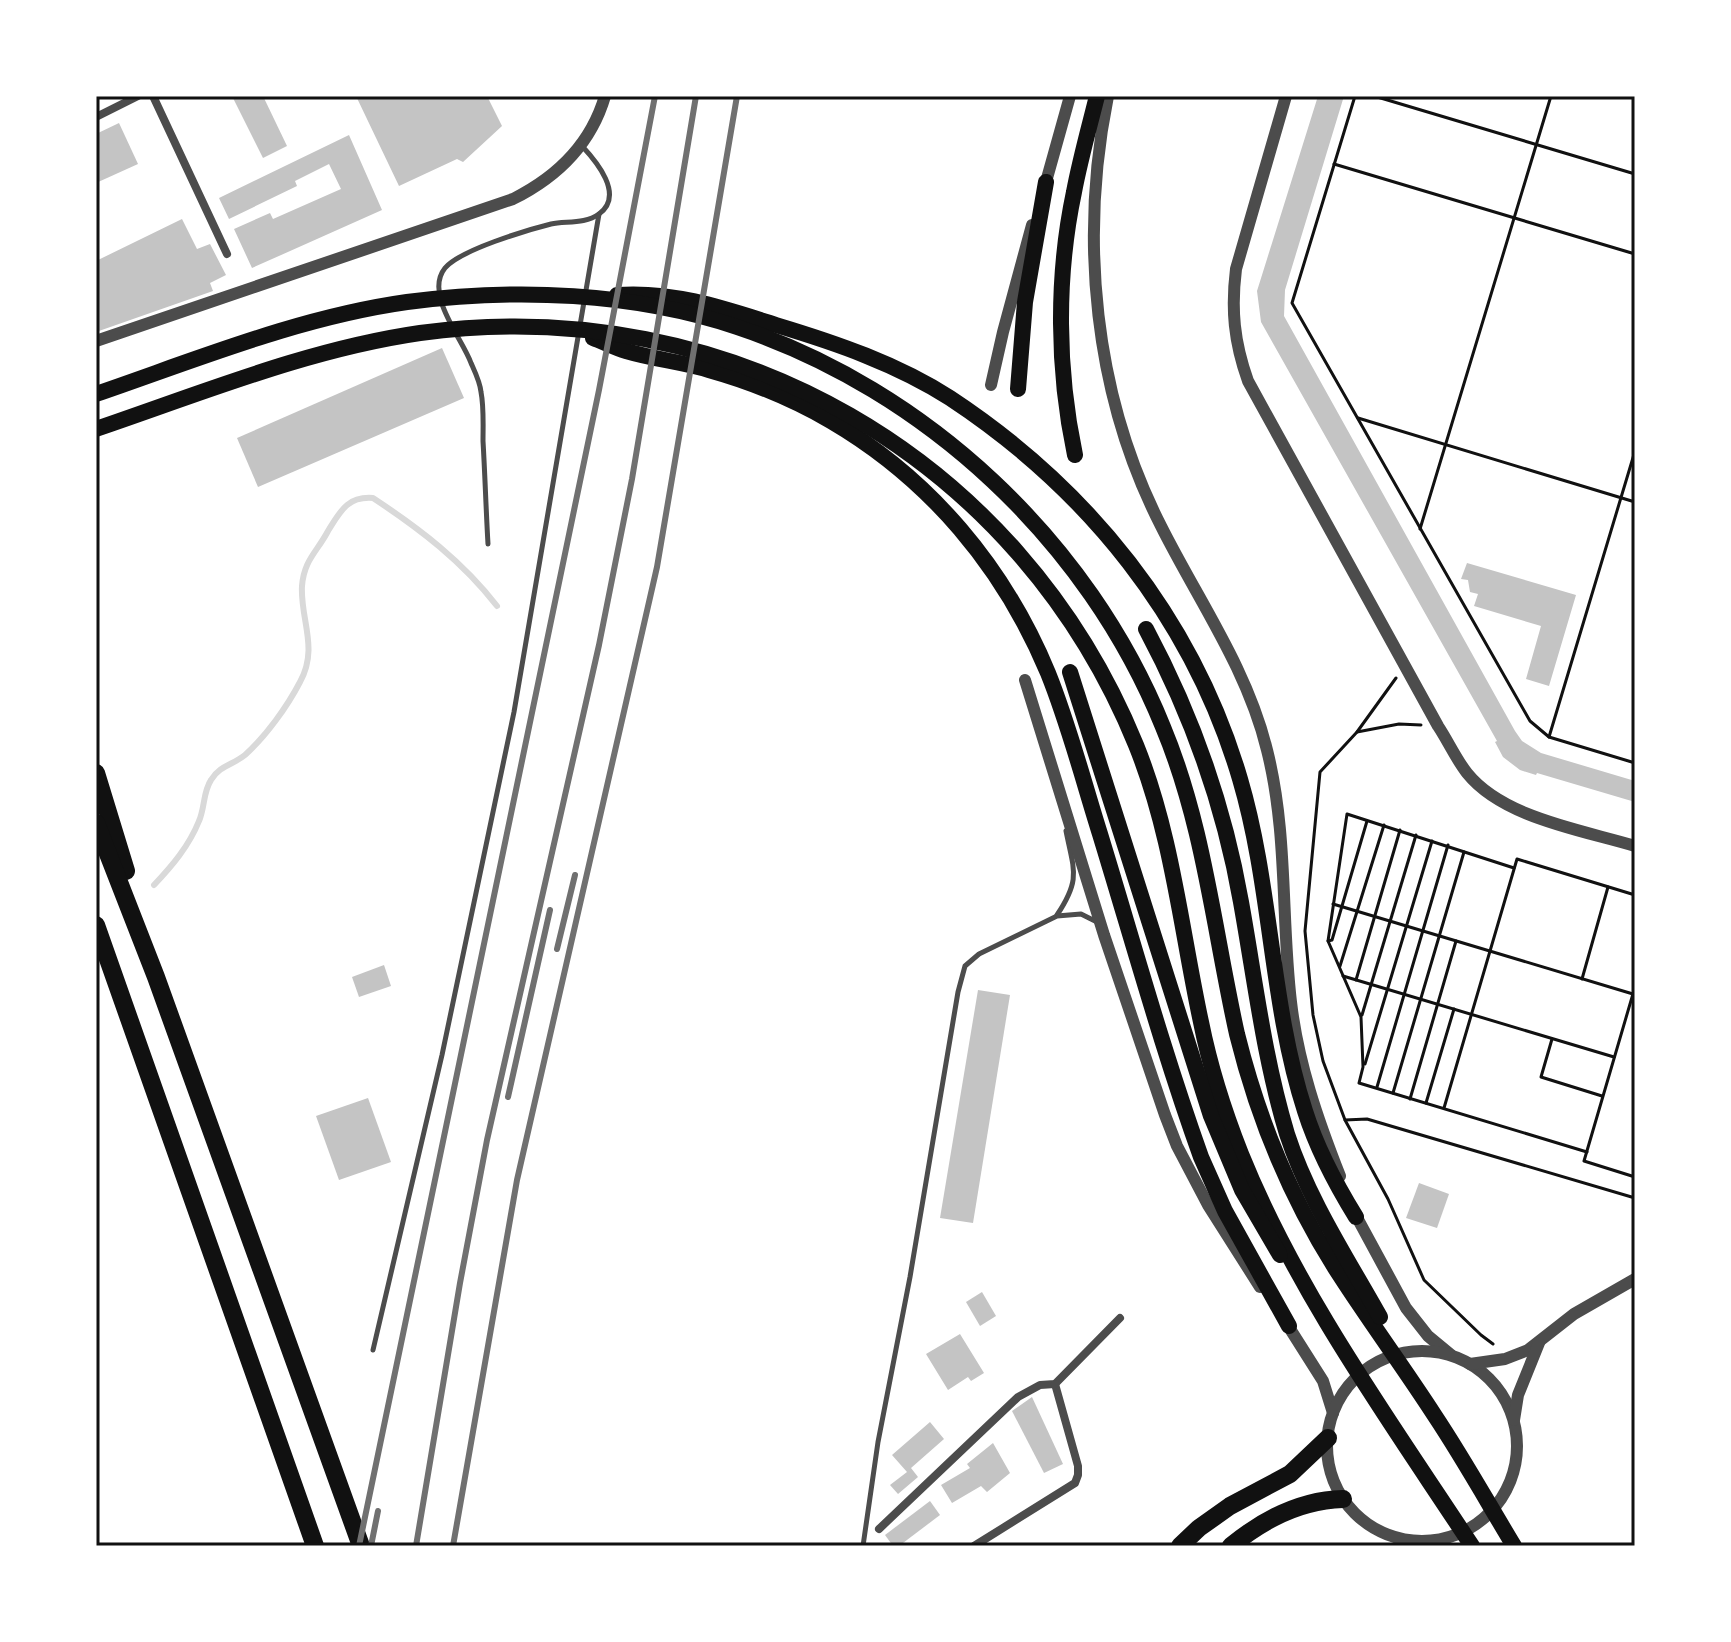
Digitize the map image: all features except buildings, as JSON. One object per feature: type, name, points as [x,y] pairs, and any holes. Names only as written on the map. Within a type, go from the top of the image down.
[{"type":"highway","points":[[1075,455],[1069,428],[1062,343],[1063,264],[1073,192],[1097,96]]},
{"type":"highway","points":[[1018,389],[1025,302],[1046,182]]},
{"type":"highway","points":[[576,298],[643,293],[686,299],[836,344],[909,376],[949,398],[1029,457],[1094,519],[1162,606],[1207,689],[1235,761],[1255,833],[1281,1003],[1299,1092],[1322,1155],[1356,1217]]},
{"type":"highway","points":[[96,394],[303,324],[370,308],[486,295],[610,300],[712,320],[780,343],[880,393],[951,446],[1020,509],[1074,571],[1115,632],[1150,696],[1175,757],[1193,814],[1244,1064],[1276,1154],[1304,1213],[1339,1273],[1436,1416]]},
{"type":"highway","points":[[96,429],[276,368],[381,340],[447,330],[515,328],[614,334],[706,352],[763,372],[825,400],[881,433],[953,489],[1007,543],[1050,593],[1088,649],[1120,709],[1136,745],[1159,815],[1179,902],[1202,1030],[1229,1120],[1253,1181],[1335,1336]]},
{"type":"highway","points":[[573,330],[626,351],[741,380],[803,406],[854,435],[898,467],[935,501],[974,544],[1024,622],[1048,674],[1201,1157],[1225,1211],[1289,1326]]},
{"type":"highway","points":[[1146,629],[1184,704],[1221,810],[1241,901],[1264,1044],[1296,1159],[1324,1217],[1436,1416],[1514,1546]]},
{"type":"highway","points":[[1070,672],[1184,1035],[1228,1160],[1269,1238],[1472,1546]]},
{"type":"highway","points":[[96,773],[156,977]]},
{"type":"highway","points":[[96,823],[156,977],[361,1546]]},
{"type":"highway","points":[[96,925],[315,1546]]},
{"type":"highway","points":[[1180,1546],[1230,1506],[1290,1474],[1328,1438]]},
{"type":"highway","points":[[1231,1546],[1299,1505],[1343,1499]]},
{"type":"street","points":[[96,117],[138,96]]},
{"type":"street","points":[[153,96],[227,254]]},
{"type":"street","points":[[96,341],[513,199],[555,172],[581,146],[605,96]]},
{"type":"street","points":[[991,385],[1020,265],[1070,96]]},
{"type":"street","points":[[1108,96],[1098,162],[1093,240],[1100,326],[1108,372],[1144,490],[1231,656],[1267,749],[1280,819],[1288,970],[1297,1040],[1319,1124],[1356,1217],[1406,1308],[1428,1336],[1451,1355],[1470,1364],[1497,1387],[1514,1420],[1518,1445],[1514,1473],[1501,1500],[1481,1522],[1456,1536],[1423,1542],[1398,1539],[1375,1529],[1355,1514],[1343,1499],[1330,1470],[1328,1438],[1333,1413],[1357,1377],[1377,1362],[1401,1353],[1420,1351],[1451,1355]]},
{"type":"street","points":[[1286,96],[1236,269],[1232,298],[1233,328],[1248,381],[1467,773],[1500,801],[1516,809],[1635,846]]},
{"type":"street","points":[[1025,680],[1104,935],[1177,1146],[1221,1228],[1323,1381],[1333,1413]]},
{"type":"street","points":[[1470,1364],[1518,1354],[1539,1343],[1574,1314],[1635,1279]]},
{"type":"street","points":[[879,1529],[1018,1397],[1040,1385],[1055,1384],[1120,1318]]},
{"type":"street","points":[[1514,1420],[1518,1395],[1539,1343]]},
{"type":"street","points":[[974,1546],[1075,1483],[1078,1466],[1055,1384]]},
{"type":"lane","points":[[488,544],[481,391],[469,358],[444,312],[439,293],[441,275],[459,257],[482,247],[552,224],[576,222],[599,214],[608,197],[605,175],[600,165],[581,146]]},
{"type":"lane","points":[[373,1350],[442,1055],[514,712],[599,214]]},
{"type":"lane","points":[[1056,778],[1074,883],[1072,893],[1057,916]]},
{"type":"lane","points":[[863,1546],[878,1442],[965,966],[979,954],[1057,916],[1081,914],[1090,917],[1104,935]]},
{"type":"path","points":[[1355,96],[1292,303],[1530,721],[1549,737],[1635,763]]},
{"type":"path","points":[[1374,96],[1635,174]]},
{"type":"path","points":[[1420,529],[1551,96]]},
{"type":"path","points":[[1334,164],[1635,254]]},
{"type":"path","points":[[1358,418],[1635,502]]},
{"type":"path","points":[[1549,737],[1635,451]]},
{"type":"path","points":[[1405,665],[1357,732],[1320,772],[1305,931],[1313,1015],[1323,1061],[1345,1120],[1388,1199],[1424,1280],[1481,1335],[1494,1345],[1518,1354]]},
{"type":"path","points":[[1357,732],[1399,724],[1438,726]]},
{"type":"path","points":[[1361,1017],[1328,941],[1347,814],[1514,868]]},
{"type":"path","points":[[1328,941],[1332,940],[1368,820]]},
{"type":"path","points":[[1339,967],[1384,825]]},
{"type":"path","points":[[1356,980],[1400,830]]},
{"type":"path","points":[[1363,1067],[1361,1017],[1416,835]]},
{"type":"path","points":[[1432,840],[1359,1083],[1587,1152]]},
{"type":"path","points":[[1376,1088],[1448,845]]},
{"type":"path","points":[[1393,1093],[1464,852]]},
{"type":"path","points":[[1444,1109],[1517,859],[1635,895]]},
{"type":"path","points":[[1582,979],[1608,887]]},
{"type":"path","points":[[1333,904],[1633,994]]},
{"type":"path","points":[[1410,1099],[1456,941]]},
{"type":"path","points":[[1343,976],[1614,1057]]},
{"type":"path","points":[[1635,987],[1584,1161],[1635,1177]]},
{"type":"path","points":[[1426,1103],[1454,1009]]},
{"type":"path","points":[[1552,1039],[1541,1077],[1603,1096]]},
{"type":"path","points":[[1345,1120],[1367,1119],[1635,1198]]},
{"type":"waterway","points":[[154,885],[190,839],[201,816],[208,785],[215,775],[245,755],[261,739],[300,682],[308,657],[302,598],[305,569],[345,507],[357,500],[373,498],[440,547],[497,606]]},
{"type":"railway","points":[[359,1546],[599,390],[655,96]]},
{"type":"railway","points":[[416,1546],[487,1140],[599,645],[632,479],[696,96]]},
{"type":"railway","points":[[453,1546],[517,1180],[657,567],[737,96]]},
{"type":"railway","points":[[557,949],[575,875]]},
{"type":"railway","points":[[508,1097],[550,910]]},
{"type":"railway","points":[[371,1546],[378,1511]]}]
